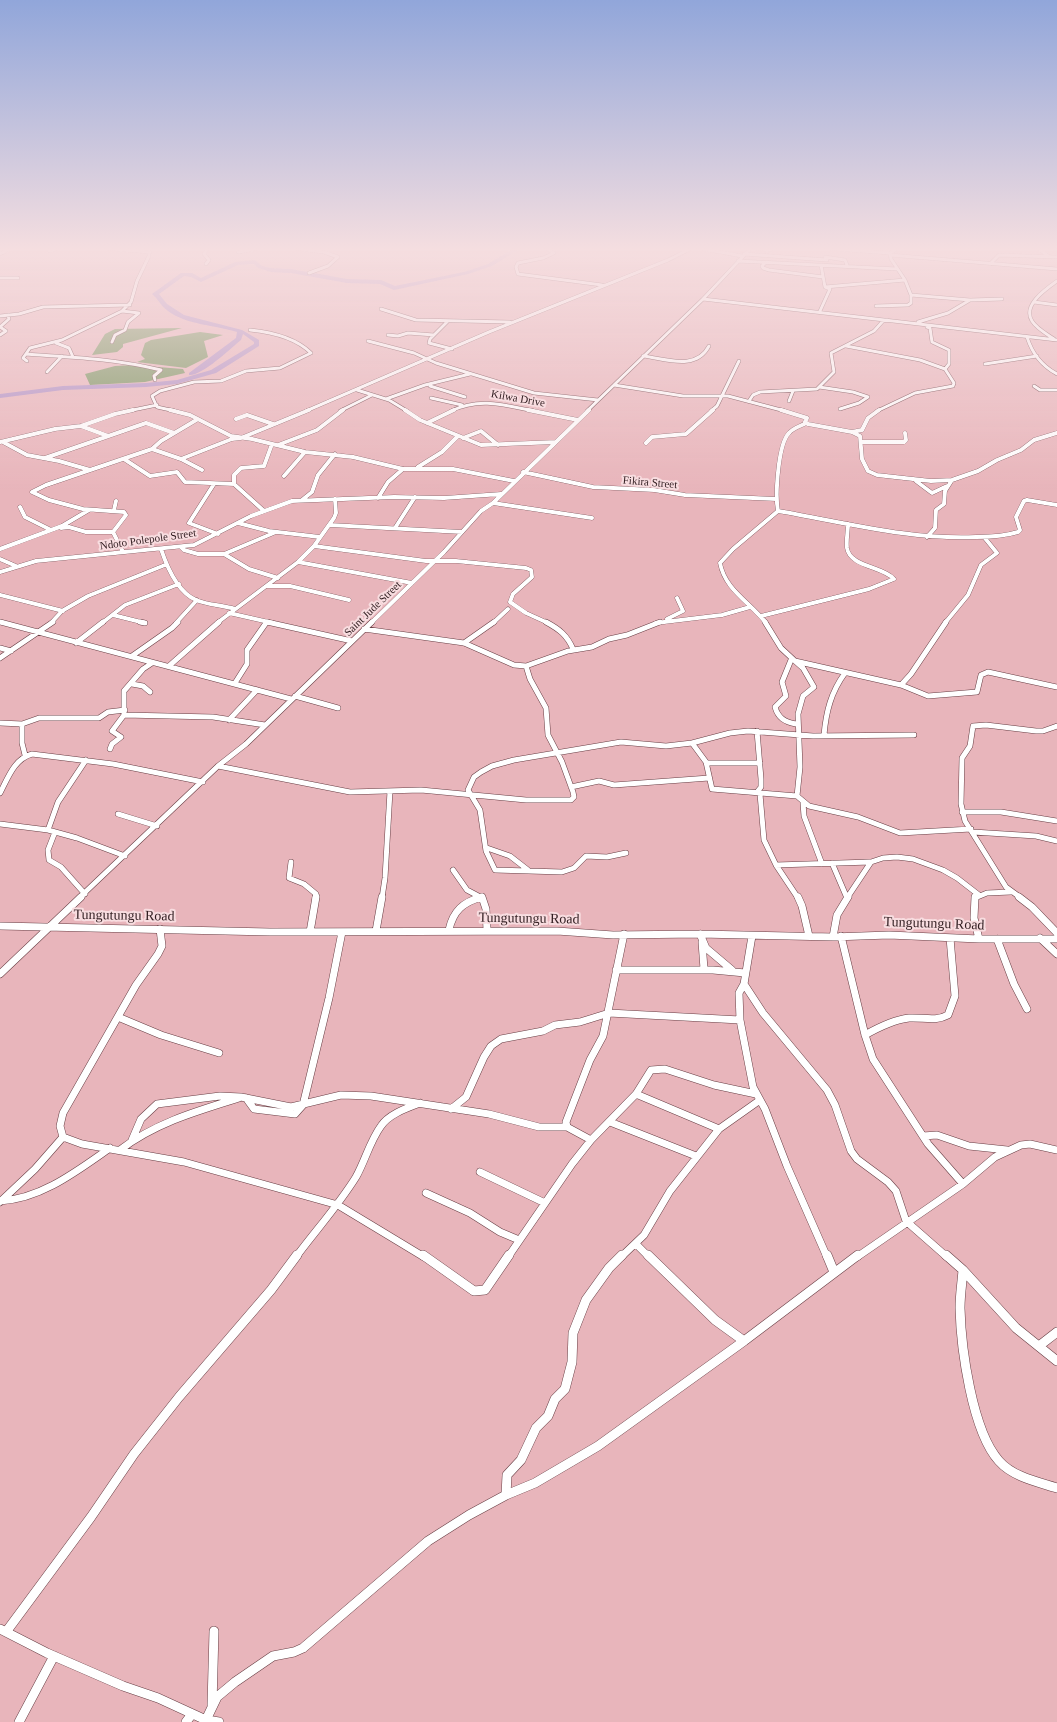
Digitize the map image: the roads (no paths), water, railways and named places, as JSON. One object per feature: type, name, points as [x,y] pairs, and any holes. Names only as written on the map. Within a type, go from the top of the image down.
[{"type":"street","points":[[27,362],[23,358],[33,346],[56,343],[86,328]]},
{"type":"street","points":[[112,342],[115,335],[126,328]]},
{"type":"street","points":[[440,328],[430,338],[430,345],[452,349]]},
{"type":"street","points":[[181,458],[232,439],[242,438],[499,328]]},
{"type":"street","name":"Saint Jude Street","points":[[0,974],[218,766],[265,726],[434,562],[481,511],[493,503],[672,328]]},
{"type":"street","points":[[749,401],[750,397],[765,391],[814,390],[834,372],[834,358],[831,353],[878,328]]},
{"type":"street","points":[[930,328],[932,342],[948,350],[949,364],[945,369]]},
{"type":"street","points":[[945,328],[1057,340]]},
{"type":"street","points":[[1042,328],[1057,340]]},
{"type":"street","points":[[157,405],[152,396],[160,391],[197,381],[221,381],[246,371],[277,368],[302,359],[311,353],[299,345],[272,334],[250,330]]},
{"type":"street","points":[[388,335],[398,336],[408,333],[434,334]]},
{"type":"street","points":[[1027,338],[1037,356],[1048,368],[1057,374]]},
{"type":"street","points":[[368,341],[534,393],[598,400]]},
{"type":"street","points":[[56,343],[69,348],[73,357]]},
{"type":"street","points":[[643,356],[689,363],[705,354],[709,346]]},
{"type":"street","points":[[846,346],[920,360],[945,369],[954,383],[953,386],[915,393],[877,411],[868,418],[862,430],[852,432]]},
{"type":"street","points":[[26,354],[73,357],[106,362],[128,362],[161,370],[154,376],[155,380]]},
{"type":"street","points":[[47,372],[62,356]]},
{"type":"street","points":[[985,364],[1037,356]]},
{"type":"street","points":[[646,443],[652,436],[688,433],[717,406],[739,361]]},
{"type":"street","points":[[386,399],[425,385],[470,374]]},
{"type":"street","points":[[425,385],[444,389],[464,397]]},
{"type":"street","points":[[614,385],[683,396],[723,396],[749,401],[804,416],[807,418],[806,423]]},
{"type":"street","points":[[1034,386],[1040,390],[1057,390]]},
{"type":"street","points":[[819,387],[853,392],[868,397],[859,403],[840,409]]},
{"type":"street","points":[[357,390],[386,399],[427,423],[481,445],[556,442]]},
{"type":"street","points":[[790,401],[793,391]]},
{"type":"street","points":[[234,484],[234,475],[238,469],[264,466],[274,445],[317,430],[339,412],[372,395]]},
{"type":"street","points":[[431,398],[464,406]]},
{"type":"street","name":"Kilwa Drive","points":[[427,423],[464,406],[490,402],[578,420]]},
{"type":"street","points":[[1,442],[55,429],[81,426],[115,414],[157,405],[190,414],[231,436],[305,452],[335,454],[364,459],[403,469],[453,470],[514,481]]},
{"type":"street","points":[[236,419],[247,415],[273,424]]},
{"type":"street","points":[[113,532],[126,514],[114,510],[89,510],[41,497],[32,492],[152,449],[198,419]]},
{"type":"street","points":[[45,458],[66,453],[146,423],[174,434]]},
{"type":"street","points":[[778,511],[776,499],[783,442],[789,432],[806,423],[852,432],[860,436],[862,459],[868,471],[877,475],[914,480],[952,480],[978,471],[997,460],[1022,450],[1034,440],[1057,433]]},
{"type":"street","points":[[81,426],[108,436]]},
{"type":"street","points":[[463,438],[481,430],[498,445]]},
{"type":"street","points":[[862,442],[904,442],[906,440],[905,433]]},
{"type":"street","points":[[414,469],[438,455],[458,436]]},
{"type":"street","points":[[1,442],[23,454],[90,470]]},
{"type":"street","points":[[152,449],[181,458],[202,470]]},
{"type":"street","points":[[284,476],[305,452]]},
{"type":"street","points":[[302,500],[312,492],[318,475],[335,454]]},
{"type":"street","points":[[124,459],[150,476],[174,472],[179,473],[186,482],[234,484],[264,510]]},
{"type":"street","points":[[378,498],[388,482],[403,469]]},
{"type":"street","name":"Fikira Street","points":[[523,472],[572,484],[599,488],[654,490],[684,495],[776,499]]},
{"type":"street","points":[[914,480],[932,493],[938,493],[952,480]]},
{"type":"street","points":[[214,484],[189,523],[218,534]]},
{"type":"street","points":[[927,537],[932,534],[938,523],[936,512],[944,504],[947,486]]},
{"type":"street","name":"Ndoto Polepole Street","points":[[0,572],[36,561],[194,545],[264,510],[292,501],[415,497],[444,498],[501,494]]},
{"type":"street","points":[[395,528],[415,497]]},
{"type":"street","points":[[114,510],[116,500]]},
{"type":"street","points":[[169,666],[229,613],[268,586],[298,562],[314,546],[336,514],[335,500]]},
{"type":"street","points":[[778,511],[927,537],[962,538],[1018,532],[1020,530],[1016,517],[1026,500],[1057,505]]},
{"type":"street","points":[[493,503],[592,518]]},
{"type":"street","points":[[20,507],[25,517],[49,530],[67,527],[81,531],[113,532]]},
{"type":"street","points":[[0,549],[62,526],[89,510]]},
{"type":"street","points":[[778,511],[766,524],[732,550],[720,563],[720,570],[724,579],[761,616],[793,660],[803,668],[814,687],[803,696],[796,724],[800,766],[797,796]]},
{"type":"street","points":[[238,523],[276,532],[320,537]]},
{"type":"street","points":[[761,616],[869,589],[894,579],[887,573],[850,556],[847,548],[848,524]]},
{"type":"street","points":[[330,525],[462,532]]},
{"type":"street","points":[[113,532],[123,552]]},
{"type":"street","points":[[181,547],[184,550],[198,554],[224,554],[276,532]]},
{"type":"street","points":[[901,685],[911,674],[940,629],[968,595],[981,565],[997,553],[984,537]]},
{"type":"street","points":[[314,546],[434,562],[506,565],[531,570],[532,577],[513,592],[510,602],[562,632],[568,637],[573,649]]},
{"type":"street","points":[[161,549],[166,565],[187,594],[197,600],[235,609]]},
{"type":"street","points":[[224,554],[249,569],[278,578]]},
{"type":"street","points":[[0,559],[16,566]]},
{"type":"street","points":[[298,562],[412,583]]},
{"type":"street","points":[[0,658],[32,638],[35,633],[57,619],[62,611],[120,581],[166,565]]},
{"type":"street","points":[[76,643],[104,620],[113,616],[132,601],[179,584]]},
{"type":"street","points":[[268,586],[296,588],[349,600]]},
{"type":"street","points":[[0,594],[62,611]]},
{"type":"street","points":[[364,629],[464,643],[506,662],[526,666],[573,649],[592,646],[666,620],[683,611],[677,598]]},
{"type":"street","points":[[132,656],[172,628],[197,600]]},
{"type":"street","points":[[666,620],[722,616],[750,607]]},
{"type":"street","points":[[464,643],[494,622],[508,609]]},
{"type":"street","points":[[229,613],[352,641]]},
{"type":"street","points":[[113,616],[145,622]]},
{"type":"street","points":[[0,622],[18,626],[35,633],[132,656],[152,663],[257,690],[338,708]]},
{"type":"street","points":[[235,683],[246,664],[249,646],[266,622]]},
{"type":"street","points":[[0,648],[11,651]]},
{"type":"street","points":[[793,660],[901,685],[928,696],[971,694],[979,690],[981,675],[988,672],[1057,687]]},
{"type":"street","points":[[793,660],[782,682],[786,696],[774,707],[780,718],[796,724]]},
{"type":"street","points":[[110,749],[112,744],[121,738],[112,731],[125,713],[124,691],[143,669],[152,663]]},
{"type":"street","points":[[218,766],[350,792],[438,790],[469,795],[565,801],[574,797],[558,754],[548,735],[546,708],[530,679],[526,666]]},
{"type":"street","points":[[824,735],[825,722],[834,690],[845,673]]},
{"type":"street","points":[[132,684],[143,686],[150,692]]},
{"type":"street","points":[[229,720],[257,690]]},
{"type":"street","points":[[0,723],[22,724],[39,718],[99,718],[108,712],[213,717],[265,726]]},
{"type":"street","points":[[22,724],[22,742],[25,755]]},
{"type":"street","points":[[1057,726],[1043,731],[986,725],[973,726],[970,746],[962,758],[962,812],[966,824],[997,874],[1012,892],[1032,908],[1057,933]]},
{"type":"street","points":[[626,854],[608,857],[586,856],[574,868],[562,872],[495,870],[487,848],[479,807],[469,795],[468,790],[474,777],[492,766],[514,760],[621,742],[666,746],[692,743],[730,733],[757,731],[796,735],[914,735]]},
{"type":"street","points":[[757,731],[761,787],[759,793],[764,840],[776,865],[793,888],[802,906],[809,936]]},
{"type":"street","points":[[692,743],[707,763],[712,789],[797,796],[803,803],[817,809],[858,817],[900,832],[972,831],[1036,836],[1057,841]]},
{"type":"street","points":[[0,793],[19,760],[25,755],[32,754],[86,760],[170,774],[203,782]]},
{"type":"street","points":[[48,830],[50,820],[63,794],[86,760]]},
{"type":"street","points":[[707,763],[760,763]]},
{"type":"street","points":[[571,787],[599,781],[614,785],[709,778]]},
{"type":"street","points":[[376,931],[385,878],[390,791]]},
{"type":"street","points":[[803,803],[804,816],[822,864]]},
{"type":"street","points":[[962,812],[1001,812],[1057,819]]},
{"type":"street","points":[[118,814],[157,826]]},
{"type":"street","points":[[0,824],[48,830],[77,838],[124,856]]},
{"type":"street","points":[[55,832],[48,850],[49,860],[61,867],[85,894]]},
{"type":"street","points":[[487,848],[510,856],[528,870]]},
{"type":"street","points":[[776,865],[871,862],[891,858],[923,861],[970,886],[979,895]]},
{"type":"street","points":[[290,862],[289,878],[304,884],[316,894],[310,932]]},
{"type":"street","points":[[871,862],[864,876],[847,898],[833,925],[873,1059],[923,1136],[944,1164],[963,1184]]},
{"type":"street","points":[[832,863],[847,898]]},
{"type":"street","points":[[453,870],[467,890],[482,897],[486,909],[487,930]]},
{"type":"street","points":[[979,939],[973,904],[975,897],[1012,892]]},
{"type":"street","points":[[449,930],[453,914],[457,908],[472,899],[482,897]]},
{"type":"street","name":"Tungutungu Road","points":[[0,926],[310,932],[487,930],[624,934],[752,936],[889,935],[979,939],[1057,939]]},
{"type":"street","points":[[63,1137],[60,1126],[63,1113],[95,1054],[136,986],[158,954],[162,946],[160,929]]},
{"type":"street","points":[[303,1105],[329,998],[342,932]]},
{"type":"street","points":[[567,1127],[567,1117],[590,1060],[604,1036],[624,934]]},
{"type":"street","points":[[700,934],[704,969]]},
{"type":"street","points":[[752,936],[744,984],[739,993],[740,1020],[758,1097],[834,1272]]},
{"type":"street","points":[[865,1035],[882,1026],[904,1019],[918,1018],[932,1021],[940,1020],[948,1015],[955,996],[950,938]]},
{"type":"street","points":[[1040,938],[1057,954]]},
{"type":"street","points":[[997,939],[1014,984],[1027,1009]]},
{"type":"street","points":[[702,942],[706,948],[732,970]]},
{"type":"street","points":[[616,970],[639,972],[704,969],[732,970],[745,973]]},
{"type":"street","points":[[744,984],[764,1013],[827,1090],[835,1105],[846,1142],[851,1151],[857,1159],[888,1182],[896,1191],[906,1221],[963,1270],[1016,1328],[1057,1361]]},
{"type":"street","points":[[451,1109],[466,1097],[481,1063],[496,1041],[543,1031],[555,1025],[580,1022],[609,1013],[740,1020]]},
{"type":"street","points":[[118,1017],[161,1035],[219,1053]]},
{"type":"street","points":[[63,1137],[82,1144],[184,1162],[338,1205],[415,1250],[474,1291],[485,1290],[591,1140],[636,1094],[651,1070],[665,1070],[758,1097]]},
{"type":"street","points":[[636,1094],[719,1129]]},
{"type":"street","points":[[132,1140],[141,1119],[157,1104],[207,1096],[243,1098],[284,1106],[303,1105],[341,1095],[399,1099],[489,1114],[539,1127],[567,1127],[591,1140]]},
{"type":"street","points":[[506,1495],[507,1476],[521,1460],[536,1428],[548,1416],[555,1400],[565,1389],[572,1362],[574,1333],[586,1300],[600,1277],[644,1235],[670,1190],[719,1129],[758,1097]]},
{"type":"street","points":[[120,1150],[132,1140],[160,1125],[243,1098]]},
{"type":"street","points":[[219,1722],[189,1718],[158,1698],[123,1686],[3,1631],[91,1517],[134,1454],[179,1397],[271,1290],[312,1235],[338,1205],[357,1175],[381,1125],[398,1112],[420,1103]]},
{"type":"street","points":[[610,1122],[696,1156]]},
{"type":"street","points":[[923,1136],[936,1135],[968,1146],[994,1146],[1007,1150]]},
{"type":"street","points":[[0,1201],[35,1168],[63,1137]]},
{"type":"street","points":[[206,1721],[217,1697],[223,1691],[264,1661],[276,1655],[294,1653],[316,1639],[428,1541],[506,1495],[535,1483],[598,1446],[744,1341],[834,1272],[906,1221],[963,1184],[1007,1150],[1030,1144],[1057,1150]]},
{"type":"street","points":[[0,1201],[13,1202],[32,1196],[110,1148]]},
{"type":"street","points":[[480,1172],[546,1202]]},
{"type":"street","points":[[426,1193],[470,1213],[500,1232],[519,1240]]},
{"type":"street","points":[[636,1244],[715,1320],[744,1341]]},
{"type":"street","points":[[963,1270],[960,1306],[962,1335],[974,1401],[985,1435],[998,1460],[1015,1474],[1057,1488]]},
{"type":"street","points":[[1039,1346],[1057,1332]]},
{"type":"street","points":[[212,1708],[211,1682],[214,1657],[214,1631]]},
{"type":"street","points":[[19,1722],[54,1656]]},
{"type":"waterway","points":[[231,328],[240,331]]},
{"type":"waterway","points":[[0,396],[63,388],[162,384],[207,374],[257,345],[257,341],[240,331]]},
{"type":"waterway","points":[[191,374],[239,339],[240,331]]}]
